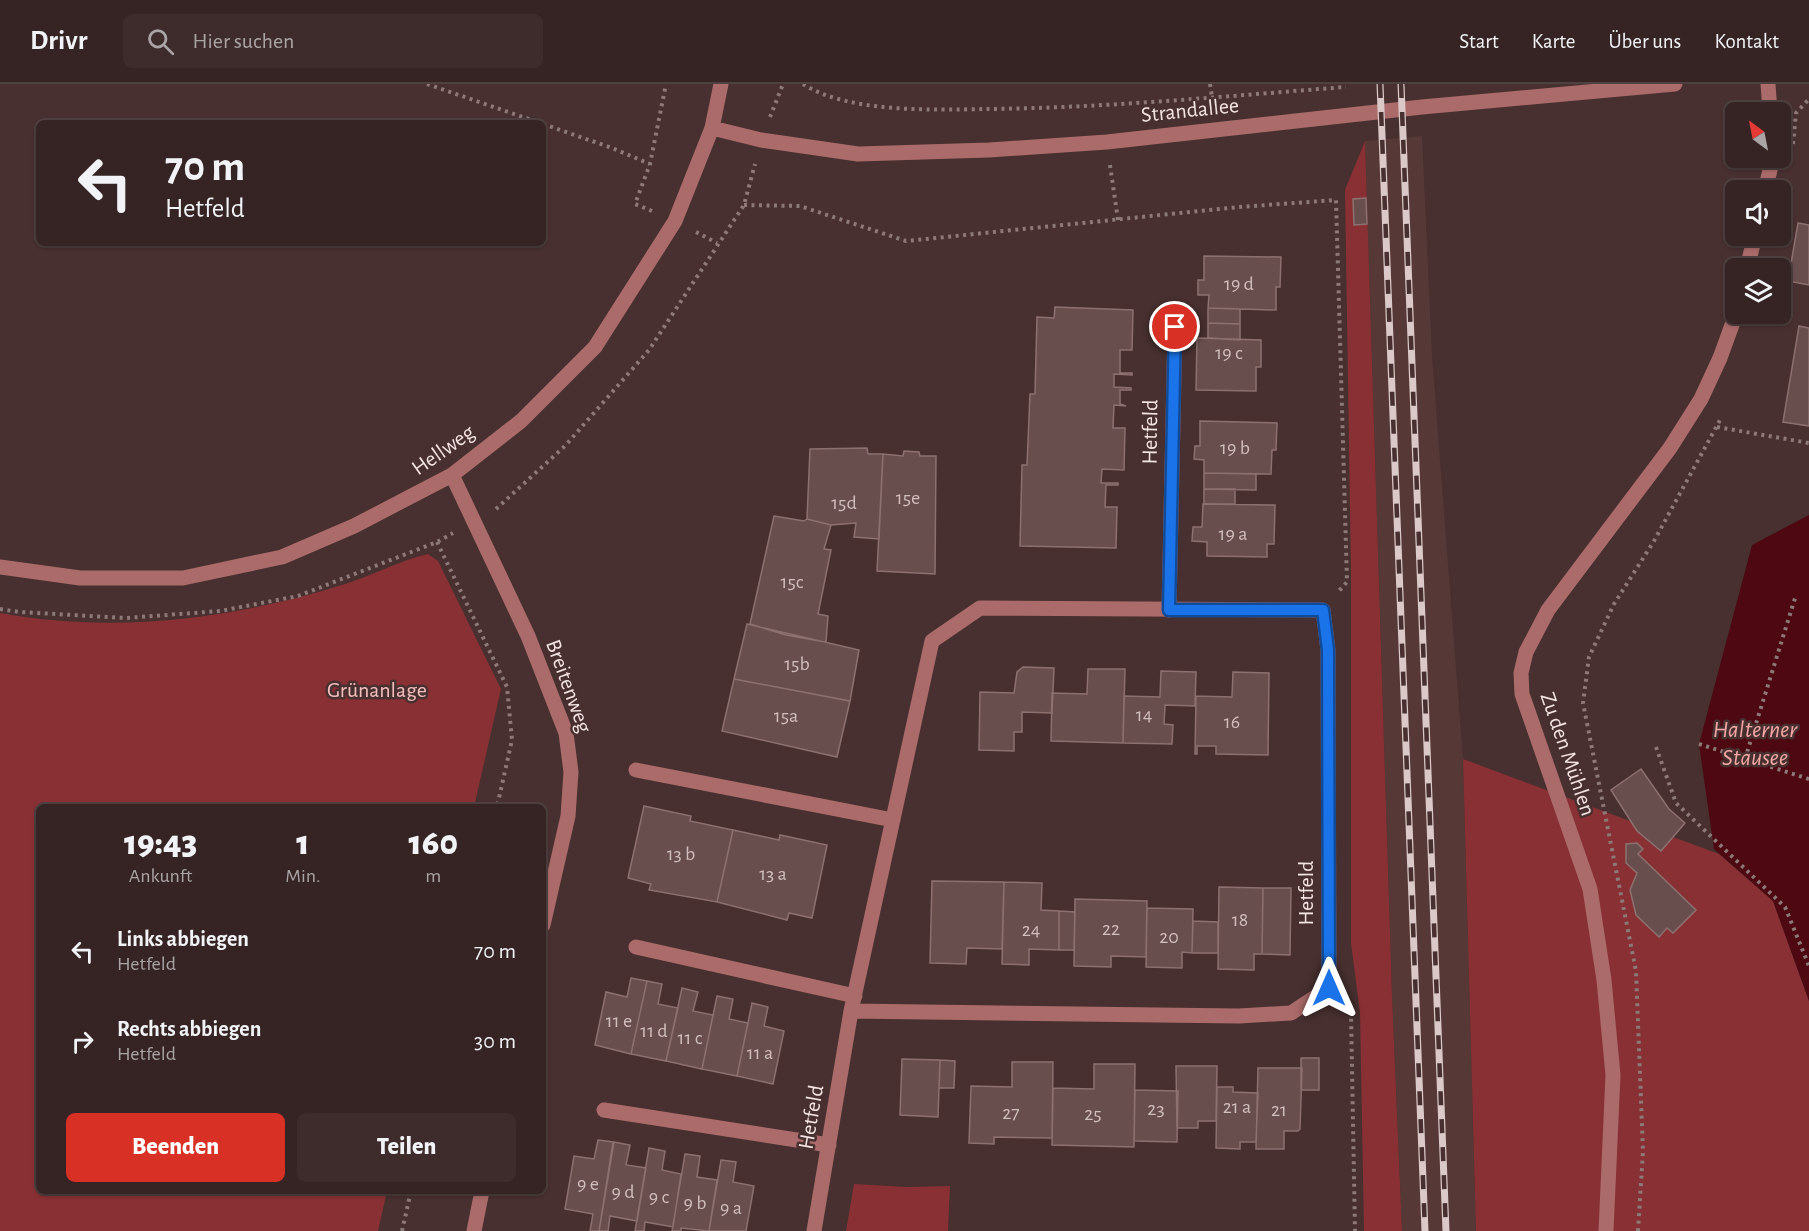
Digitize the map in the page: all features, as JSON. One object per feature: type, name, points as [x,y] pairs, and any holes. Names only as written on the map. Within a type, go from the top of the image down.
[{"type":"street","name":"Hellweg","points":[[0,567],[80,578],[183,578],[282,557],[354,526],[452,475],[520,421],[595,347],[675,221],[712,128],[721,84]]},
{"type":"street","name":"Strandallee","points":[[712,128],[761,140],[858,154],[989,150],[1107,142],[1422,107],[1675,84]]},
{"type":"street","points":[[1768,84],[1769,102]]},
{"type":"street","name":"Zu den Mühlen","points":[[1606,1231],[1613,1075],[1604,980],[1590,889],[1522,694],[1521,673],[1526,652],[1548,610],[1670,448],[1701,399],[1732,324]]},
{"type":"street","name":"Hetfeld","points":[[1169,610],[1175,327]]},
{"type":"street","name":"Breitenweg","points":[[452,475],[528,636],[566,733],[571,772],[568,816],[546,912]]},
{"type":"street","name":"Hetfeld","points":[[814,1231],[853,1003],[932,641],[980,608],[1323,610],[1328,650],[1329,988]]},
{"type":"street","points":[[636,770],[893,820]]},
{"type":"street","points":[[636,947],[853,1003],[1239,1016],[1291,1013],[1329,988]]},
{"type":"street","points":[[604,1110],[829,1145]]},
{"type":"street","points":[[474,1231],[481,1194]]},
{"type":"path","points":[[427,84],[530,120]]},
{"type":"path","points":[[666,84],[650,164],[635,204],[675,221]]},
{"type":"path","points":[[498,804],[512,740],[507,687],[437,542],[502,504],[566,446],[650,350],[744,205],[761,140],[783,84]]},
{"type":"path","points":[[802,84],[814,91],[876,107],[928,110],[1063,108],[1358,87]]},
{"type":"path","points":[[1210,84],[1212,98]]},
{"type":"path","points":[[1793,147],[1796,113],[1809,99]]},
{"type":"path","points":[[546,126],[650,164]]},
{"type":"path","points":[[1107,142],[1118,220]]},
{"type":"path","points":[[744,205],[800,206],[906,241],[1239,207],[1336,200],[1347,582],[1323,610]]},
{"type":"path","points":[[1638,1231],[1643,1150],[1636,972],[1583,703],[1589,657],[1614,604],[1654,541],[1717,427],[1809,443]]},
{"type":"path","points":[[1745,759],[1796,595]]},
{"type":"path","points":[[1699,744],[1809,779]]},
{"type":"path","points":[[1656,747],[1676,803],[1785,907],[1809,966]]},
{"type":"path","points":[[1329,988],[1352,1013],[1355,1231]]},
{"type":"path","points":[[402,1231],[410,1194]]},
{"type":"shaded area","points":[[1422,136],[1432,356],[1463,759],[1476,1231],[1402,1231],[1392,996],[1365,141]]},
{"type":"green space","points":[[1365,141],[1392,996],[1402,1231],[1364,1231],[1360,1013],[1351,943],[1351,574],[1345,190]]},
{"type":"green space","name":"Grünanlage","points":[[428,554],[438,561],[501,689],[475,804],[36,804],[36,1194],[386,1194],[378,1231],[0,1231],[0,613],[86,622],[173,620],[259,607],[301,597]]},
{"type":"green space","points":[[1463,759],[1719,854],[1773,901],[1809,1001],[1809,1231],[1476,1231]]},
{"type":"green space","points":[[854,1184],[907,1187],[950,1186],[948,1231],[846,1231]]},
{"type":"water","name":"Halterner Stausee","points":[[1809,515],[1809,1001],[1773,901],[1714,849],[1699,744],[1752,545]]},
{"type":"building","points":[[1366,198],[1367,224],[1354,225],[1353,199]]},
{"type":"building","points":[[1798,223],[1809,225],[1809,285],[1791,282],[1791,264]]},
{"type":"building","points":[[1204,256],[1281,257],[1280,287],[1276,287],[1276,310],[1208,308],[1209,295],[1198,295],[1198,280],[1204,280]]},
{"type":"building","points":[[1055,307],[1133,310],[1132,350],[1120,350],[1120,373],[1132,373],[1132,375],[1114,374],[1114,387],[1131,388],[1131,390],[1120,390],[1120,404],[1126,406],[1114,405],[1113,428],[1125,428],[1124,470],[1102,469],[1101,483],[1118,483],[1118,485],[1106,485],[1105,507],[1117,507],[1116,548],[1020,546],[1022,465],[1027,465],[1030,394],[1035,394],[1037,317],[1054,318]]},
{"type":"building","points":[[1208,308],[1240,309],[1240,324],[1208,323]]},
{"type":"building","points":[[1208,323],[1240,324],[1240,340],[1208,338]]},
{"type":"building","points":[[1799,326],[1809,328],[1809,426],[1783,422]]},
{"type":"building","points":[[1197,338],[1261,340],[1261,367],[1256,367],[1256,391],[1196,390]]},
{"type":"building","points":[[1200,421],[1277,423],[1276,450],[1272,450],[1271,474],[1204,473],[1204,460],[1194,459],[1195,446],[1200,446]]},
{"type":"building","points":[[867,448],[868,454],[883,454],[879,539],[854,537],[856,523],[831,525],[807,519],[810,449]]},
{"type":"building","points":[[904,451],[919,452],[920,456],[936,456],[935,574],[877,571],[883,454],[903,456]]},
{"type":"building","points":[[1204,473],[1256,474],[1256,490],[1204,489]]},
{"type":"building","points":[[1204,489],[1235,489],[1235,504],[1204,504]]},
{"type":"building","points":[[1203,504],[1275,505],[1274,544],[1267,544],[1267,557],[1207,556],[1207,542],[1192,541],[1193,527],[1202,527]]},
{"type":"building","points":[[774,516],[804,521],[807,519],[831,525],[824,549],[831,550],[818,614],[828,616],[826,642],[786,635],[750,624]]},
{"type":"building","points":[[747,624],[859,650],[850,701],[734,679]]},
{"type":"building","points":[[1023,667],[1054,668],[1052,713],[1022,712],[1022,732],[1014,732],[1014,751],[979,750],[980,692],[1014,693],[1017,672]]},
{"type":"building","points":[[1088,669],[1125,669],[1123,743],[1051,741],[1052,693],[1087,694]]},
{"type":"building","points":[[1161,671],[1196,672],[1195,706],[1165,705],[1164,724],[1173,725],[1172,744],[1123,743],[1124,696],[1160,697]]},
{"type":"building","points":[[1233,672],[1269,673],[1268,755],[1216,754],[1216,746],[1197,746],[1197,754],[1195,754],[1196,696],[1232,697]]},
{"type":"building","points":[[734,679],[850,701],[837,757],[722,731]]},
{"type":"building","points":[[1641,769],[1669,809],[1685,823],[1661,851],[1637,831],[1611,790]]},
{"type":"building","points":[[644,806],[691,816],[690,821],[733,830],[717,902],[649,890],[651,884],[628,878]]},
{"type":"building","points":[[733,830],[779,840],[780,835],[827,845],[812,918],[789,913],[787,920],[717,902]]},
{"type":"building","points":[[1637,843],[1643,849],[1638,854],[1696,910],[1673,933],[1667,928],[1659,937],[1636,915],[1630,890],[1637,873],[1626,863],[1626,844]]},
{"type":"building","points":[[932,881],[1004,882],[1002,949],[967,948],[966,964],[930,963]]},
{"type":"building","points":[[1004,882],[1042,883],[1041,910],[1059,911],[1059,950],[1029,949],[1029,965],[1002,964]]},
{"type":"building","points":[[1219,887],[1263,888],[1262,954],[1254,954],[1254,970],[1218,969]]},
{"type":"building","points":[[1263,888],[1291,888],[1290,955],[1262,954]]},
{"type":"building","points":[[1075,899],[1147,901],[1146,957],[1111,956],[1111,967],[1074,966]]},
{"type":"building","points":[[1147,908],[1193,909],[1192,953],[1182,952],[1182,968],[1146,967]]},
{"type":"building","points":[[1059,911],[1075,912],[1074,950],[1059,950]]},
{"type":"building","points":[[1193,921],[1218,922],[1218,953],[1192,953]]},
{"type":"building","points":[[631,978],[647,981],[631,1054],[595,1045],[606,992],[627,997]]},
{"type":"building","points":[[647,981],[662,984],[658,1004],[678,1008],[666,1061],[631,1054]]},
{"type":"building","points":[[682,988],[698,992],[693,1011],[713,1015],[702,1069],[666,1061]]},
{"type":"building","points":[[717,996],[733,999],[729,1019],[748,1023],[737,1076],[702,1069]]},
{"type":"building","points":[[752,1003],[768,1007],[764,1026],[784,1031],[773,1084],[737,1076]]},
{"type":"building","points":[[1301,1058],[1319,1058],[1319,1090],[1301,1090]]},
{"type":"building","points":[[902,1059],[940,1060],[938,1117],[900,1115]]},
{"type":"building","points":[[940,1060],[955,1061],[954,1088],[939,1088]]},
{"type":"building","points":[[1012,1062],[1053,1062],[1052,1138],[994,1137],[994,1144],[969,1143],[971,1086],[1012,1087]]},
{"type":"building","points":[[1094,1064],[1135,1064],[1134,1147],[1052,1145],[1053,1088],[1094,1089]]},
{"type":"building","points":[[1176,1066],[1217,1066],[1216,1121],[1198,1121],[1198,1128],[1177,1128]]},
{"type":"building","points":[[1258,1068],[1302,1068],[1300,1129],[1284,1131],[1284,1149],[1256,1149]]},
{"type":"building","points":[[1217,1087],[1233,1087],[1233,1092],[1258,1093],[1256,1142],[1240,1142],[1240,1149],[1216,1148]]},
{"type":"building","points":[[1135,1090],[1178,1091],[1177,1142],[1134,1141]]},
{"type":"building","points":[[598,1140],[613,1142],[599,1231],[590,1231],[593,1214],[565,1209],[574,1156],[594,1159]]},
{"type":"building","points":[[614,1142],[630,1145],[626,1165],[646,1168],[637,1221],[610,1216],[608,1231],[599,1231]]},
{"type":"building","points":[[649,1148],[665,1151],[662,1170],[681,1174],[673,1227],[645,1222],[644,1231],[635,1231]]},
{"type":"building","points":[[685,1154],[700,1156],[697,1177],[717,1180],[709,1231],[681,1228],[681,1231],[672,1231]]},
{"type":"building","points":[[721,1160],[736,1162],[733,1182],[754,1186],[746,1231],[709,1231]]},
{"type":"railway","points":[[1380,84],[1425,1231]]},
{"type":"railway","points":[[1401,84],[1446,1231]]},
{"type":"route","points":[[1175,327],[1169,610],[1323,610],[1328,650],[1329,988]]}]
